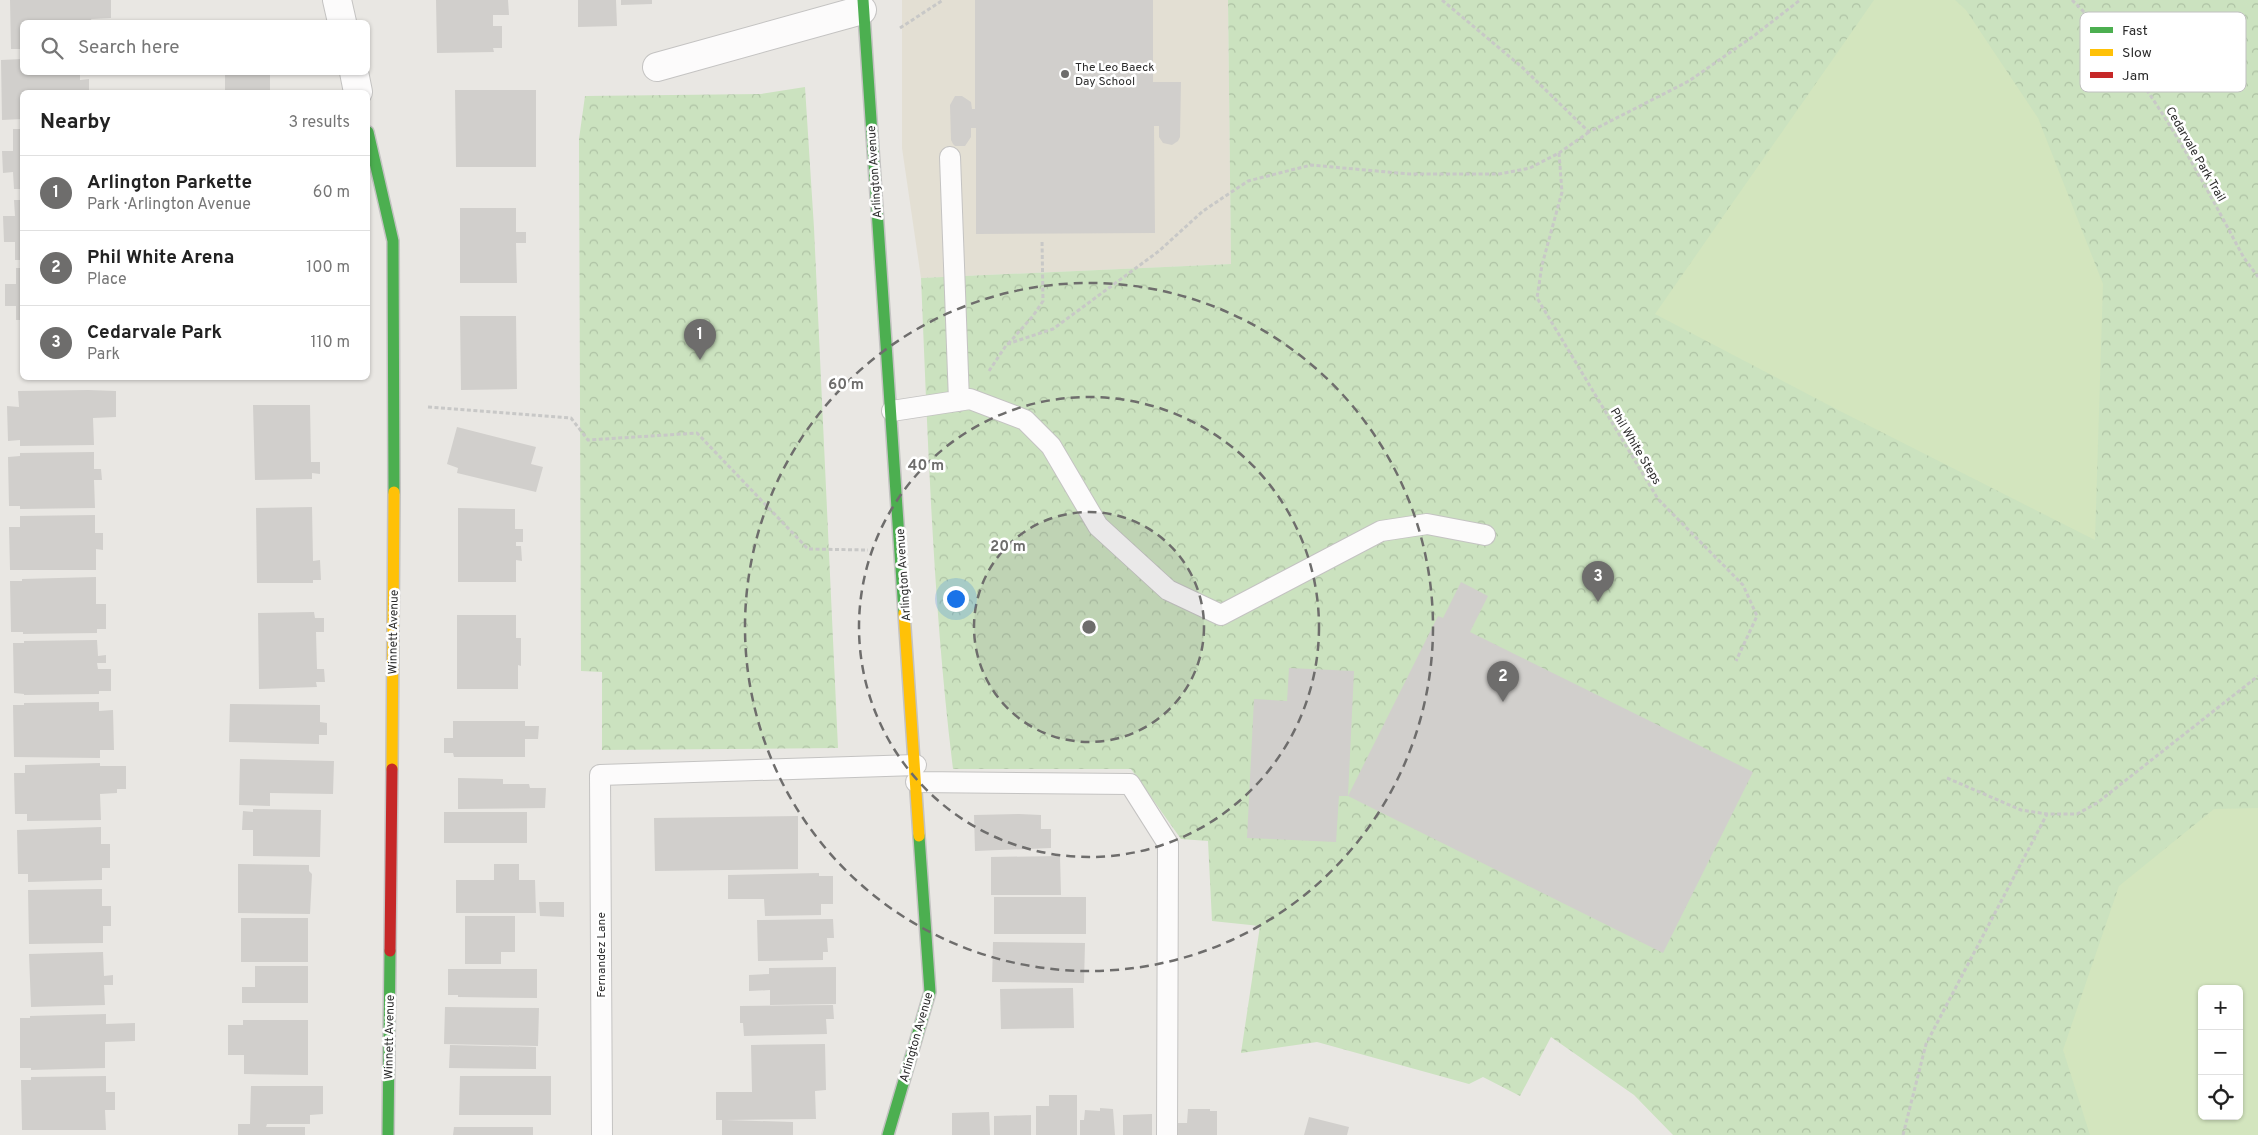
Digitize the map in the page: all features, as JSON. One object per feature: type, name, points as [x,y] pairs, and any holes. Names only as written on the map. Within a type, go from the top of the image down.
[{"type":"street","points":[[337,0],[342,20]]},
{"type":"street","name":"Arlington Avenue","points":[[657,67],[862,5],[892,411],[930,992],[888,1135]]},
{"type":"street","points":[[355,75],[358,90]]},
{"type":"street","name":"Winnett Avenue","points":[[370,141],[393,241],[395,405],[388,1135]]},
{"type":"lane","points":[[950,157],[964,400]]},
{"type":"lane","points":[[892,411],[964,400],[1025,420],[1051,446],[1098,526],[1168,590],[1220,615],[1381,531],[1427,524],[1485,535]]},
{"type":"lane","points":[[916,773],[1130,784],[1168,844],[1167,1135]]},
{"type":"lane","name":"Fernandez Lane","points":[[602,1135],[600,775],[916,773]]},
{"type":"path","points":[[900,28],[943,0]]},
{"type":"path","points":[[1442,0],[1523,68],[1589,132]]},
{"type":"path","points":[[1007,344],[1052,330],[1159,251],[1203,212],[1248,181],[1312,166],[1409,174],[1499,174],[1530,168],[1559,153],[1589,132],[1632,112],[1689,80],[1755,35],[1800,0]]},
{"type":"path","name":"Cedarvale Park Trail","points":[[2072,0],[2082,12]]},
{"type":"path","name":"Cedarvale Park Trail","points":[[2148,92],[2166,118],[2244,258],[2258,277]]},
{"type":"path","name":"Phil White Steps","points":[[1559,153],[1562,192],[1542,265],[1537,298],[1658,499],[1743,585],[1757,616],[1736,661]]},
{"type":"path","points":[[964,400],[1007,344],[1033,316],[1043,301],[1042,240]]},
{"type":"path","points":[[395,405],[571,418],[588,440],[698,433],[808,549],[901,551]]},
{"type":"path","points":[[1947,778],[2021,810],[2047,814],[2077,814],[2097,803],[2258,676]]},
{"type":"path","points":[[1903,1135],[1926,1044],[2047,814]]},
{"type":"shaded area","name":"The Leo Baeck Day School","points":[[902,0],[1228,0],[1231,264],[921,278],[902,148]]},
{"type":"green space","points":[[1228,0],[2258,0],[2258,1135],[1673,1135],[1634,1095],[1551,1037],[1520,1096],[1483,1077],[1469,1084],[1317,1042],[1241,1053],[1260,926],[1212,921],[1208,841],[1181,839],[1131,769],[953,769],[936,585],[921,278],[1231,264]]},
{"type":"green space","points":[[1874,0],[1955,0],[1966,10],[2038,118],[2103,284],[2095,540],[1838,410],[1655,314]]},
{"type":"green space","points":[[805,87],[814,228],[838,748],[602,750],[602,672],[581,671],[579,139],[585,96],[761,94]]},
{"type":"green space","points":[[2258,808],[2258,1135],[2090,1135],[2063,1050],[2119,886],[2214,809]]},
{"type":"building","points":[[10,0],[111,0],[111,18],[91,20],[20,20],[20,49],[11,49]]},
{"type":"building","points":[[436,0],[508,0],[509,15],[493,15],[493,26],[502,26],[502,48],[493,48],[494,52],[437,53]]},
{"type":"building","points":[[578,0],[616,0],[617,26],[578,27]]},
{"type":"building","points":[[621,0],[652,0],[652,4],[621,5]]},
{"type":"building","points":[[975,0],[1153,0],[1153,82],[1181,82],[1180,137],[1178,141],[1172,145],[1163,143],[1159,137],[1159,126],[1154,126],[1155,233],[976,234],[976,128],[971,128],[971,137],[965,146],[955,146],[951,140],[950,105],[955,96],[962,96],[971,102],[972,109],[975,109]]},
{"type":"building","points":[[20,59],[20,75],[80,75],[80,80],[89,79],[89,90],[20,90],[20,119],[2,120],[1,60]]},
{"type":"building","points":[[225,75],[270,75],[270,90],[225,90]]},
{"type":"building","points":[[455,90],[536,90],[536,167],[456,167]]},
{"type":"building","points":[[13,129],[20,129],[20,189],[14,189],[13,172],[3,173],[2,151],[13,151]]},
{"type":"building","points":[[14,200],[20,200],[20,260],[15,260],[15,242],[4,242],[3,216],[15,216]]},
{"type":"building","points":[[460,208],[516,208],[516,232],[526,232],[526,243],[516,243],[517,283],[460,283]]},
{"type":"building","points":[[16,268],[20,268],[20,320],[16,320],[16,306],[5,306],[5,284],[16,284]]},
{"type":"building","points":[[460,316],[516,316],[517,389],[461,390]]},
{"type":"building","points":[[18,391],[116,391],[116,417],[93,418],[94,445],[20,446],[20,440],[8,441],[7,406],[19,407]]},
{"type":"building","points":[[253,405],[310,405],[311,462],[320,462],[320,474],[312,473],[312,479],[255,480]]},
{"type":"building","points":[[457,427],[536,447],[531,464],[543,467],[536,492],[457,473],[458,468],[447,464]]},
{"type":"building","points":[[94,452],[94,469],[101,469],[102,480],[94,480],[95,508],[20,509],[20,506],[9,506],[8,457],[20,456],[20,453]]},
{"type":"building","points":[[312,507],[313,561],[320,560],[321,580],[313,580],[313,583],[257,583],[256,508]]},
{"type":"building","points":[[458,508],[515,509],[515,529],[523,529],[523,542],[516,542],[516,546],[521,546],[522,561],[516,560],[516,582],[458,582]]},
{"type":"building","points":[[95,515],[95,533],[103,533],[103,550],[96,549],[96,570],[10,570],[9,527],[20,527],[20,516]]},
{"type":"building","points":[[96,577],[96,604],[106,604],[106,629],[97,629],[97,633],[23,634],[23,632],[11,632],[10,581]]},
{"type":"building","points":[[1461,582],[1488,596],[1470,632],[1753,772],[1663,953],[1348,796],[1438,616],[1443,618]]},
{"type":"building","points":[[314,612],[315,618],[324,618],[324,632],[316,632],[317,669],[324,669],[325,682],[316,682],[317,687],[259,689],[258,613]]},
{"type":"building","points":[[457,615],[516,615],[516,638],[521,638],[521,666],[518,665],[518,689],[457,689]]},
{"type":"building","points":[[97,640],[98,656],[106,655],[106,663],[97,663],[98,669],[111,669],[111,691],[99,691],[99,694],[24,695],[14,693],[13,643],[24,643],[24,641]]},
{"type":"building","points":[[1289,668],[1354,671],[1348,796],[1339,796],[1336,842],[1247,838],[1254,699],[1287,701]]},
{"type":"building","points":[[99,702],[99,711],[113,710],[114,750],[100,750],[100,758],[14,757],[13,705],[24,705],[24,703]]},
{"type":"building","points":[[230,704],[320,705],[320,722],[327,723],[327,735],[319,735],[319,744],[229,742]]},
{"type":"building","points":[[453,721],[525,721],[525,726],[539,726],[538,739],[525,739],[525,757],[454,757],[453,753],[444,753],[444,738],[453,738]]},
{"type":"building","points":[[240,759],[334,761],[333,794],[270,793],[270,806],[239,805]]},
{"type":"building","points":[[100,763],[100,766],[126,766],[126,789],[117,789],[117,793],[100,794],[101,820],[27,821],[27,814],[15,814],[14,773],[25,773],[25,765]]},
{"type":"building","points":[[458,778],[503,779],[503,784],[529,784],[530,788],[546,788],[545,808],[458,809]]},
{"type":"building","points":[[253,809],[321,810],[320,857],[253,856],[253,830],[242,830],[243,811],[253,812]]},
{"type":"building","points":[[444,812],[527,812],[527,843],[444,843]]},
{"type":"building","points":[[974,815],[1041,815],[1041,829],[1051,829],[1051,848],[975,851]]},
{"type":"building","points":[[798,816],[798,869],[655,871],[654,818]]},
{"type":"building","points":[[101,827],[101,844],[110,844],[110,868],[102,868],[102,880],[28,882],[28,874],[18,874],[17,830]]},
{"type":"building","points":[[1060,856],[1061,895],[991,895],[991,857]]},
{"type":"building","points":[[238,864],[309,865],[309,871],[312,874],[310,914],[238,913]]},
{"type":"building","points":[[494,864],[519,864],[519,880],[535,880],[536,913],[456,913],[456,880],[494,880]]},
{"type":"building","points":[[819,873],[819,876],[833,876],[833,904],[821,904],[821,915],[765,916],[764,899],[728,899],[728,875]]},
{"type":"building","points":[[102,889],[102,906],[111,906],[111,926],[103,926],[103,943],[29,944],[28,890]]},
{"type":"building","points":[[994,897],[1086,897],[1086,934],[994,934]]},
{"type":"building","points":[[539,902],[564,902],[564,917],[540,916]]},
{"type":"building","points":[[465,916],[515,916],[515,952],[501,952],[501,964],[465,964]]},
{"type":"building","points":[[241,918],[308,918],[308,962],[241,962]]},
{"type":"building","points":[[833,919],[834,938],[827,938],[828,952],[823,952],[823,960],[758,961],[757,920]]},
{"type":"building","points":[[993,942],[1085,943],[1084,983],[992,982]]},
{"type":"building","points":[[103,952],[104,976],[113,975],[113,985],[104,985],[105,1005],[31,1007],[29,954]]},
{"type":"building","points":[[255,966],[308,966],[308,1003],[242,1003],[242,987],[255,987]]},
{"type":"building","points":[[836,967],[836,1004],[770,1005],[770,990],[749,991],[749,975],[769,974],[769,968]]},
{"type":"building","points":[[448,969],[537,969],[537,998],[458,997],[458,995],[448,995]]},
{"type":"building","points":[[1073,988],[1074,1028],[1001,1029],[1000,989]]},
{"type":"building","points":[[833,1005],[834,1019],[826,1019],[827,1034],[744,1036],[743,1023],[740,1023],[740,1006]]},
{"type":"building","points":[[445,1007],[539,1008],[538,1046],[444,1044]]},
{"type":"building","points":[[106,1014],[106,1024],[135,1023],[135,1041],[105,1042],[105,1068],[31,1070],[31,1068],[20,1068],[20,1018],[30,1018],[30,1016]]},
{"type":"building","points":[[243,1020],[308,1020],[308,1075],[244,1074],[244,1055],[228,1055],[228,1025],[243,1025]]},
{"type":"building","points":[[825,1044],[826,1090],[815,1091],[816,1119],[725,1120],[793,1122],[793,1135],[722,1135],[722,1120],[716,1120],[716,1092],[752,1092],[751,1045]]},
{"type":"building","points":[[450,1045],[536,1047],[536,1069],[449,1068]]},
{"type":"building","points":[[106,1076],[106,1092],[115,1092],[115,1110],[105,1110],[106,1130],[22,1130],[21,1080],[31,1080],[31,1077]]},
{"type":"building","points":[[460,1076],[551,1076],[551,1115],[459,1115]]},
{"type":"building","points":[[251,1086],[323,1086],[323,1114],[310,1115],[310,1124],[267,1124],[266,1127],[305,1127],[305,1135],[238,1135],[238,1124],[250,1124]]},
{"type":"building","points":[[1049,1095],[1077,1095],[1077,1135],[1036,1135],[1036,1106],[1049,1106]]},
{"type":"building","points":[[1100,1108],[1113,1109],[1115,1135],[1080,1135],[1080,1120],[1084,1120],[1085,1110],[1100,1111]]},
{"type":"building","points":[[1188,1109],[1210,1109],[1210,1111],[1217,1111],[1217,1135],[1171,1135],[1171,1123],[1187,1123]]},
{"type":"building","points":[[989,1112],[990,1135],[952,1135],[952,1113]]},
{"type":"building","points":[[1152,1114],[1152,1135],[1123,1135],[1123,1115]]},
{"type":"building","points":[[1031,1115],[1031,1135],[994,1135],[994,1116]]},
{"type":"building","points":[[1309,1117],[1349,1127],[1347,1135],[1304,1135]]},
{"type":"building","points":[[454,1127],[533,1127],[533,1135],[453,1135]]},
{"type":"traffic: fast","points":[[863,0],[904,613]]},
{"type":"traffic: fast","points":[[370,141],[393,241],[394,492]]},
{"type":"traffic: fast","points":[[888,1135],[930,992],[919,836]]},
{"type":"traffic: fast","points":[[388,1135],[390,951]]},
{"type":"traffic: slow","points":[[392,769],[394,492]]},
{"type":"traffic: slow","points":[[904,613],[919,836]]},
{"type":"traffic: jam","points":[[390,951],[392,769]]},
{"type":"place","name":"The Leo Baeck Day School","points":[[1065,74]]},
{"type":"place","name":"Arlington Parkette","points":[[700,360]]},
{"type":"place","name":"Cedarvale Park","points":[[1598,602]]},
{"type":"place","name":"Phil White Arena","points":[[1503,702]]}]
